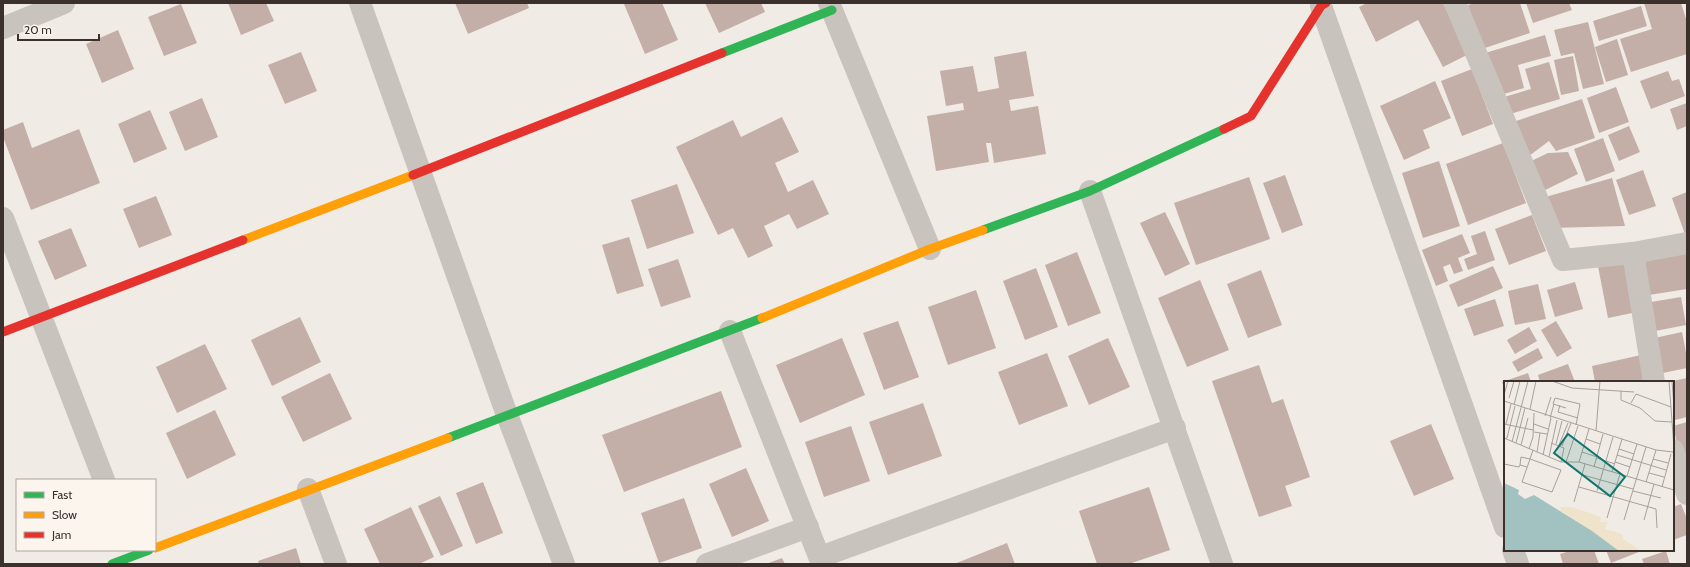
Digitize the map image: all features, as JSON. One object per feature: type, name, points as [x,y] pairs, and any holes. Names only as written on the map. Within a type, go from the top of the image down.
[{"type":"street","points":[[3,28],[64,3]]},
{"type":"street","points":[[360,3],[507,415],[564,564]]},
{"type":"street","points":[[1455,3],[1563,260],[1633,253],[1687,243]]},
{"type":"street","points":[[156,548],[730,331],[930,249],[1090,191],[1250,116],[1324,4]]},
{"type":"street","points":[[1324,4],[1504,523]]},
{"type":"street","points":[[3,332],[420,172],[831,7],[930,249]]},
{"type":"street","points":[[1090,191],[1222,564]]},
{"type":"street","points":[[3,218],[104,479]]},
{"type":"street","points":[[1633,253],[1654,381]]},
{"type":"street","points":[[730,331],[821,561],[1175,428]]},
{"type":"street","points":[[1674,453],[1687,494]]},
{"type":"street","points":[[308,489],[336,564]]},
{"type":"street","points":[[707,564],[808,527]]},
{"type":"street","points":[[1513,551],[1518,564]]},
{"type":"street","points":[[112,564],[138,552]]},
{"type":"building","points":[[228,3],[266,3],[274,21],[241,35]]},
{"type":"building","points":[[455,3],[527,3],[529,8],[468,34]]},
{"type":"building","points":[[662,3],[678,40],[645,54],[624,4]]},
{"type":"building","points":[[705,3],[761,3],[765,12],[719,33]]},
{"type":"building","points":[[1367,3],[1443,3],[1469,54],[1443,67],[1418,20],[1376,42],[1359,7]]},
{"type":"building","points":[[1475,3],[1520,3],[1530,33],[1482,49],[1468,5]]},
{"type":"building","points":[[1526,3],[1569,3],[1572,10],[1533,23]]},
{"type":"building","points":[[1644,3],[1681,3],[1687,22],[1687,54],[1631,72],[1620,39],[1652,29]]},
{"type":"building","points":[[181,4],[197,43],[164,56],[148,17]]},
{"type":"building","points":[[1641,6],[1647,26],[1599,41],[1593,21]]},
{"type":"building","points":[[1588,22],[1604,84],[1583,89],[1574,53],[1561,56],[1554,30]]},
{"type":"building","points":[[118,30],[134,69],[102,83],[86,44]]},
{"type":"building","points":[[1545,35],[1551,56],[1518,65],[1524,88],[1497,96],[1485,53]]},
{"type":"building","points":[[1617,39],[1628,75],[1606,82],[1595,47]]},
{"type":"building","points":[[1026,51],[1034,96],[1009,100],[1011,111],[1038,106],[1046,154],[994,163],[991,143],[986,143],[989,162],[936,171],[927,116],[964,110],[963,103],[946,106],[940,71],[973,66],[978,92],[999,88],[994,57]]},
{"type":"building","points":[[301,52],[317,91],[285,104],[268,65]]},
{"type":"building","points":[[1573,56],[1579,91],[1561,95],[1554,60]]},
{"type":"building","points":[[1549,62],[1560,99],[1507,115],[1501,98],[1531,89],[1525,69]]},
{"type":"building","points":[[1472,69],[1493,124],[1462,136],[1441,81]]},
{"type":"building","points":[[1668,71],[1672,81],[1679,79],[1685,96],[1651,109],[1640,81]]},
{"type":"building","points":[[1435,81],[1451,118],[1423,130],[1430,148],[1404,160],[1380,106]]},
{"type":"building","points":[[1616,87],[1629,122],[1599,133],[1587,98]]},
{"type":"building","points":[[202,98],[218,137],[185,151],[169,112]]},
{"type":"building","points":[[1582,99],[1595,138],[1556,151],[1549,141],[1525,159],[1513,122]]},
{"type":"building","points":[[1687,103],[1687,126],[1677,130],[1670,109]]},
{"type":"building","points":[[150,110],[167,149],[134,163],[118,124]]},
{"type":"building","points":[[782,117],[799,152],[775,163],[788,192],[813,180],[829,214],[797,229],[789,214],[764,226],[773,246],[748,258],[733,228],[718,235],[676,147],[733,120],[741,137]]},
{"type":"building","points":[[23,122],[32,148],[79,129],[100,183],[31,210],[3,137],[3,130]]},
{"type":"building","points":[[1629,126],[1640,152],[1619,161],[1608,135]]},
{"type":"building","points":[[1603,138],[1615,171],[1586,182],[1574,149]]},
{"type":"building","points":[[1503,143],[1526,203],[1468,225],[1446,164]]},
{"type":"building","points":[[1568,152],[1578,174],[1541,192],[1527,163],[1548,153]]},
{"type":"building","points":[[1439,161],[1460,226],[1423,238],[1402,173]]},
{"type":"building","points":[[1643,170],[1656,206],[1629,215],[1616,180]]},
{"type":"building","points":[[1285,175],[1303,225],[1282,233],[1263,183]]},
{"type":"building","points":[[1249,177],[1270,239],[1196,265],[1174,203]]},
{"type":"building","points":[[1612,178],[1625,226],[1550,228],[1542,198]]},
{"type":"building","points":[[677,184],[694,233],[647,249],[631,200]]},
{"type":"building","points":[[1687,192],[1687,236],[1686,237],[1672,198]]},
{"type":"building","points":[[156,196],[172,235],[139,248],[123,209]]},
{"type":"building","points":[[1165,212],[1190,264],[1165,276],[1140,223]]},
{"type":"building","points":[[1532,215],[1546,251],[1509,265],[1495,229]]},
{"type":"building","points":[[71,228],[87,266],[55,280],[38,241]]},
{"type":"building","points":[[1485,231],[1495,260],[1468,270],[1464,259],[1477,254],[1471,236]]},
{"type":"building","points":[[1462,234],[1470,253],[1458,258],[1463,271],[1454,274],[1450,264],[1443,267],[1448,281],[1436,286],[1422,250]]},
{"type":"building","points":[[629,237],[644,286],[617,294],[602,245]]},
{"type":"building","points":[[1687,249],[1687,289],[1649,295],[1643,256]]},
{"type":"building","points":[[1077,252],[1101,313],[1068,326],[1045,265]]},
{"type":"building","points":[[678,259],[691,297],[661,307],[648,269]]},
{"type":"building","points":[[1597,261],[1628,265],[1637,312],[1608,318]]},
{"type":"building","points":[[1493,266],[1503,288],[1458,307],[1449,285]]},
{"type":"building","points":[[1036,268],[1058,327],[1025,340],[1003,281]]},
{"type":"building","points":[[1261,270],[1282,325],[1248,338],[1227,284]]},
{"type":"building","points":[[1200,280],[1229,350],[1187,367],[1158,298]]},
{"type":"building","points":[[1575,282],[1583,309],[1555,317],[1547,290]]},
{"type":"building","points":[[1538,284],[1546,319],[1515,325],[1508,291]]},
{"type":"building","points":[[976,290],[996,348],[948,365],[928,307]]},
{"type":"building","points":[[1681,297],[1686,325],[1650,332],[1645,303]]},
{"type":"building","points":[[1495,299],[1504,326],[1474,336],[1464,309]]},
{"type":"building","points":[[300,317],[321,362],[272,386],[251,340]]},
{"type":"building","points":[[898,321],[919,377],[884,390],[863,333]]},
{"type":"building","points":[[1556,321],[1572,348],[1557,357],[1541,330]]},
{"type":"building","points":[[1529,327],[1537,341],[1515,354],[1507,340]]},
{"type":"building","points":[[1682,332],[1687,358],[1687,368],[1658,374],[1650,339]]},
{"type":"building","points":[[842,338],[865,395],[800,423],[776,365]]},
{"type":"building","points":[[1108,338],[1130,387],[1089,405],[1068,356]]},
{"type":"building","points":[[205,344],[227,389],[177,413],[156,367]]},
{"type":"building","points":[[1538,348],[1543,358],[1518,372],[1512,362]]},
{"type":"building","points":[[1047,353],[1068,406],[1019,425],[998,372]]},
{"type":"building","points":[[1641,355],[1647,381],[1595,381],[1592,366]]},
{"type":"building","points":[[1568,364],[1575,381],[1540,381],[1538,375]]},
{"type":"building","points":[[1259,365],[1272,403],[1283,399],[1310,477],[1285,486],[1292,506],[1259,517],[1212,381]]},
{"type":"building","points":[[330,373],[352,419],[303,442],[281,397]]},
{"type":"building","points":[[1528,373],[1531,381],[1505,381]]},
{"type":"building","points":[[1687,378],[1687,417],[1675,420],[1674,381]]},
{"type":"building","points":[[721,391],[742,447],[624,492],[602,435]]},
{"type":"building","points":[[923,403],[942,456],[888,475],[869,422]]},
{"type":"building","points":[[215,410],[236,455],[187,479],[166,433]]},
{"type":"building","points":[[1687,422],[1687,465],[1682,466],[1674,426]]},
{"type":"building","points":[[1431,424],[1454,479],[1414,496],[1390,441]]},
{"type":"building","points":[[851,426],[870,481],[824,497],[805,442]]},
{"type":"building","points":[[746,468],[769,521],[732,537],[709,484]]},
{"type":"building","points":[[483,482],[503,533],[476,544],[456,493]]},
{"type":"building","points":[[1149,487],[1170,550],[1129,564],[1097,564],[1079,511]]},
{"type":"building","points":[[440,496],[463,546],[441,556],[418,506]]},
{"type":"building","points":[[684,498],[702,548],[659,563],[641,513]]},
{"type":"building","points":[[1681,504],[1687,519],[1687,535],[1674,540],[1674,507]]},
{"type":"building","points":[[411,507],[434,557],[419,564],[380,564],[364,529]]},
{"type":"building","points":[[1007,543],[1015,564],[954,564]]},
{"type":"building","points":[[296,548],[301,564],[259,564],[258,561]]},
{"type":"building","points":[[1570,551],[1594,551],[1599,564],[1563,564],[1560,554]]},
{"type":"building","points":[[1606,551],[1641,551],[1611,563]]},
{"type":"building","points":[[1666,551],[1670,564],[1644,564],[1642,559]]},
{"type":"building","points":[[782,558],[785,564],[766,564]]},
{"type":"traffic: fast","points":[[722,53],[832,10]]},
{"type":"traffic: fast","points":[[983,230],[1090,191],[1224,129]]},
{"type":"traffic: fast","points":[[448,438],[762,318]]},
{"type":"traffic: fast","points":[[112,564],[146,551]]},
{"type":"traffic: slow","points":[[243,240],[413,175]]},
{"type":"traffic: slow","points":[[762,318],[930,249],[983,230]]},
{"type":"traffic: slow","points":[[156,548],[448,438]]},
{"type":"traffic: jam","points":[[1224,129],[1251,116],[1321,6],[1326,3]]},
{"type":"traffic: jam","points":[[413,175],[722,53]]},
{"type":"traffic: jam","points":[[3,332],[243,240]]}]
